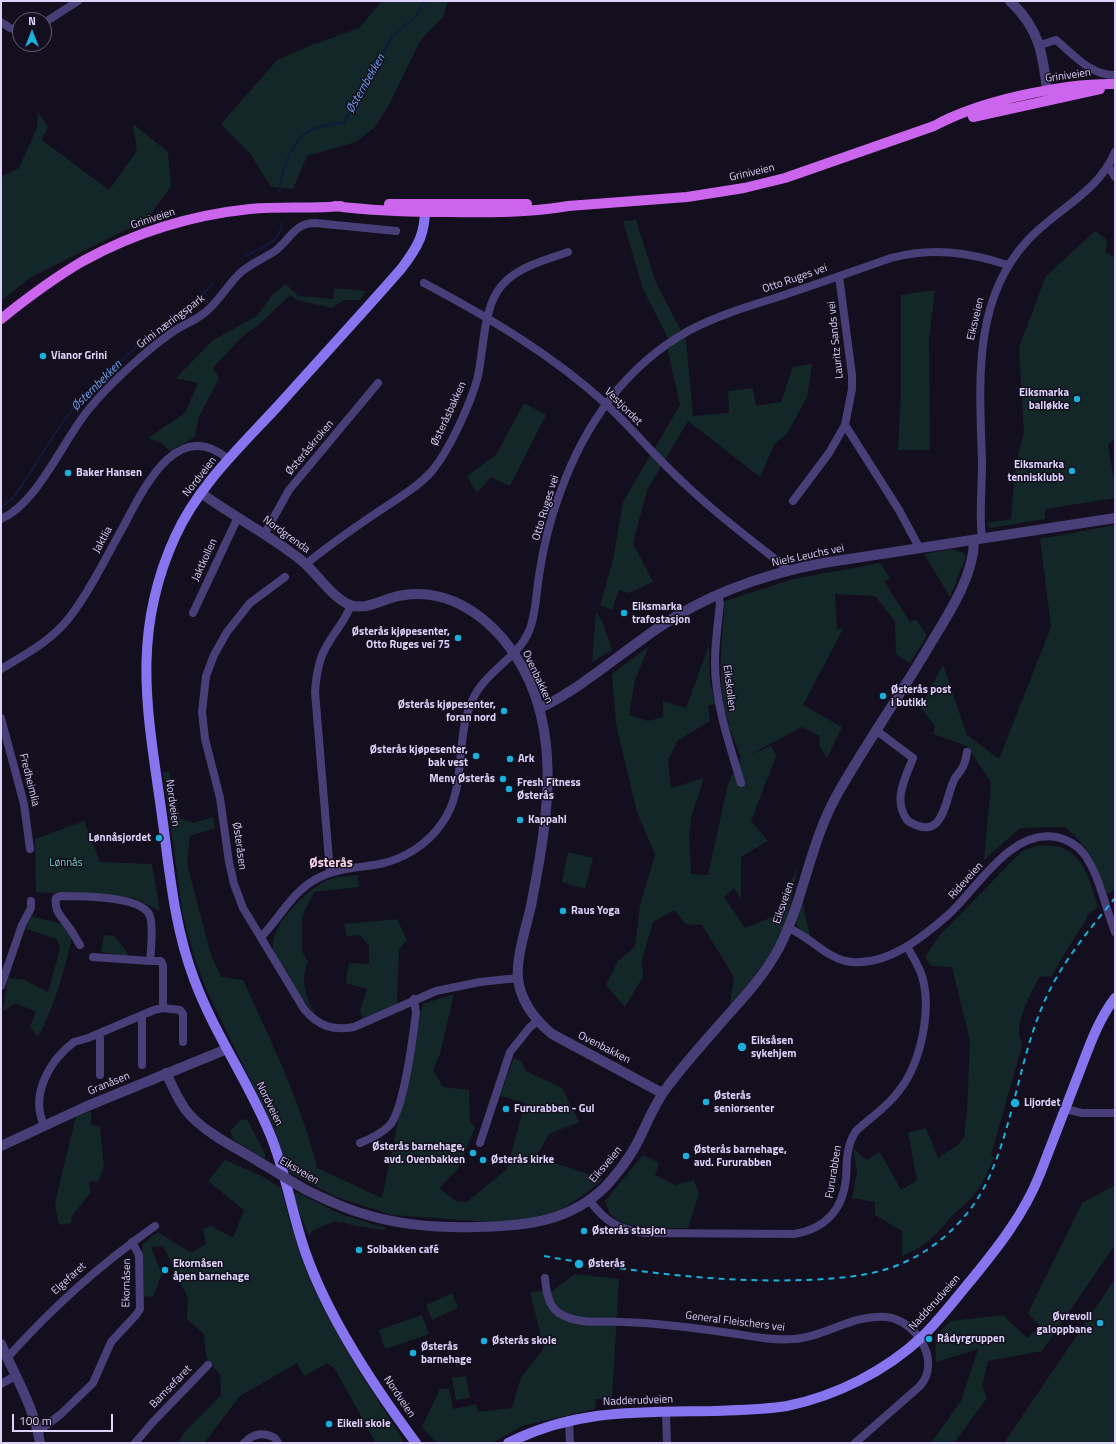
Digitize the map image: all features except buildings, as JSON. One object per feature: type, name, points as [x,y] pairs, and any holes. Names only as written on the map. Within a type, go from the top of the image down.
[{"type":"main road","name":"Griniveien","points":[[1,319],[55,279],[83,261],[147,233],[187,221],[238,211],[270,207],[335,206],[358,204],[506,212],[687,197],[744,188],[810,170],[934,126],[1048,95],[1115,84]]},
{"type":"main road","name":"Nordveien","points":[[416,1443],[367,1370],[326,1299],[298,1232],[270,1135],[193,977],[179,926],[170,877],[146,689],[146,652],[148,630],[157,586],[175,537],[201,493],[228,459],[401,269],[414,251],[423,233],[425,208]]},
{"type":"main road","name":"Nadderudveien","points":[[508,1443],[535,1430],[569,1420],[619,1413],[755,1410],[786,1406],[832,1392],[883,1366],[919,1339],[949,1307],[1013,1226],[1035,1185],[1098,1024],[1115,998]]},
{"type":"street","points":[[52,18],[78,1]]},
{"type":"street","points":[[1010,1],[1027,20],[1040,45],[1048,95]]},
{"type":"street","points":[[1,22],[12,28]]},
{"type":"street","points":[[1040,45],[1056,40],[1086,66],[1100,74],[1115,75]]},
{"type":"street","name":"Eiksveien","points":[[166,1073],[178,1097],[192,1116],[220,1138],[306,1190],[338,1205],[371,1216],[412,1224],[441,1227],[509,1227],[529,1225],[560,1215],[589,1200],[604,1188],[626,1162],[662,1093],[756,983],[774,957],[788,928],[815,846],[828,812],[843,784],[920,662],[957,597],[972,560],[978,539],[982,340],[991,301],[1008,265],[1036,232],[1082,195],[1102,176],[1109,167],[1115,152]]},
{"type":"street","points":[[1109,167],[1115,177]]},
{"type":"street","name":"Grini næringspark","points":[[1,518],[16,510],[30,496],[73,429],[104,392],[158,343],[202,315],[214,305],[239,274],[275,250],[300,225],[305,223],[315,223],[396,231]]},
{"type":"street","name":"Otto Ruges vei","points":[[261,937],[294,896],[315,879],[330,872],[394,860],[415,849],[437,830],[449,812],[456,792],[463,732],[473,698],[489,676],[513,653],[529,631],[542,560],[561,490],[580,447],[605,403],[620,385],[642,365],[667,345],[692,329],[748,307],[891,258],[928,251],[970,255],[1008,265]]},
{"type":"street","name":"Østeråsbakken","points":[[306,564],[404,494],[432,471],[444,453],[472,395],[481,360],[488,318],[496,294],[503,284],[515,274],[530,266],[568,252]]},
{"type":"street","name":"Lauritz Sands vei","points":[[793,501],[829,453],[845,425],[852,389],[852,376],[850,346],[839,276]]},
{"type":"street","name":"Vestjordet","points":[[424,283],[488,318],[538,350],[605,403],[685,485],[718,515],[789,570]]},
{"type":"street","name":"Østeråskroken","points":[[265,533],[289,490],[378,383]]},
{"type":"street","points":[[845,425],[887,490],[920,549]]},
{"type":"street","name":"Jaktlia","points":[[1,669],[33,650],[57,632],[70,617],[87,590],[147,482],[160,466],[175,454],[191,446],[208,447],[228,459]]},
{"type":"street","name":"Nordgrenda","points":[[201,493],[265,533],[306,564],[341,600],[351,605]]},
{"type":"street","name":"Jaktkollen","points":[[193,613],[238,517]]},
{"type":"street","name":"Niels Leuchs vei","points":[[540,708],[576,686],[659,627],[718,595],[743,584],[789,570],[1115,518]]},
{"type":"street","name":"Østeråsen","points":[[285,577],[250,603],[230,628],[210,666],[203,698],[203,725],[205,739],[220,798],[231,875],[243,908],[304,1009],[311,1018],[328,1027],[344,1029],[354,1027],[414,999],[453,987],[518,978]]},
{"type":"street","name":"Ovenbakken","points":[[351,605],[363,606],[409,594],[422,593],[442,597],[462,604],[476,613],[495,631],[513,653],[522,668],[540,708],[547,744],[547,801],[541,852],[520,957],[518,978],[524,999],[538,1021],[560,1039],[639,1079],[662,1093]]},
{"type":"street","name":"Eikskollen","points":[[718,595],[720,603],[715,662],[718,701],[724,729],[741,783]]},
{"type":"street","points":[[330,872],[317,735],[316,685],[319,664],[325,649],[344,622],[351,605]]},
{"type":"street","name":"Fredheimlia","points":[[1,718],[24,804],[30,849]]},
{"type":"street","points":[[877,731],[913,758],[900,794],[901,807],[908,821],[921,827],[932,826],[940,819],[954,780],[962,769],[967,752]]},
{"type":"street","name":"Rideveien","points":[[788,928],[802,935],[833,956],[851,962],[880,958],[908,946],[954,910],[1012,848],[1026,840],[1041,836],[1065,839],[1076,846],[1084,855],[1094,873],[1115,932]]},
{"type":"street","points":[[80,945],[69,927],[58,914],[55,904],[56,898],[60,896],[93,896],[130,901],[150,915],[150,961]]},
{"type":"street","points":[[1,986],[22,925],[30,908],[31,901]]},
{"type":"street","name":"Fururabben","points":[[589,1200],[602,1217],[612,1224],[628,1230],[645,1233],[794,1234],[804,1233],[825,1223],[832,1216],[841,1200],[846,1180],[849,1143],[852,1137],[860,1127],[899,1091],[919,1050],[927,1002],[922,975],[908,946]]},
{"type":"street","points":[[93,957],[161,962],[163,966],[163,1008]]},
{"type":"street","points":[[360,1143],[390,1126],[396,1114],[416,1013],[414,999]]},
{"type":"street","points":[[44,1126],[40,1115],[40,1093],[42,1085],[50,1070],[64,1050],[74,1042],[163,1008],[180,1010],[183,1014],[183,1042]]},
{"type":"street","points":[[142,1015],[142,1065]]},
{"type":"street","points":[[480,1143],[510,1052],[530,1027],[538,1021]]},
{"type":"street","points":[[98,1034],[100,1038],[100,1075]]},
{"type":"street","name":"Granåsen","points":[[1,1146],[166,1073],[227,1049]]},
{"type":"street","points":[[1065,1108],[1082,1113],[1115,1113]]},
{"type":"street","name":"Elgefaret","points":[[7,1358],[43,1318],[67,1295],[132,1242],[155,1226]]},
{"type":"street","name":"Ekornåsen","points":[[38,1431],[61,1414],[93,1383],[111,1342],[136,1316],[140,1309],[139,1255],[132,1242]]},
{"type":"street","name":"General Fleischers vei","points":[[545,1278],[546,1291],[558,1313],[582,1321],[640,1322],[782,1340],[812,1336],[857,1320],[880,1317],[902,1322],[911,1329],[919,1339],[929,1362],[929,1371],[920,1386],[855,1443]]},
{"type":"street","points":[[1,1344],[38,1431],[40,1443]]},
{"type":"street","name":"Bamsefaret","points":[[135,1443],[152,1423],[208,1365]]},
{"type":"street","points":[[1,1384],[15,1376]]},
{"type":"street","points":[[666,1412],[667,1443]]},
{"type":"street","points":[[569,1420],[570,1443]]},
{"type":"street","points":[[244,1443],[250,1437],[263,1433],[275,1438],[278,1443]]},
{"type":"green space","points":[[382,1],[448,1],[443,17],[420,41],[389,105],[375,127],[356,142],[307,156],[293,189],[271,187],[249,152],[221,124],[277,60],[312,45],[359,28]]},
{"type":"green space","points":[[38,112],[48,127],[42,140],[109,190],[137,151],[133,124],[168,152],[171,187],[146,220],[31,277],[1,301],[1,177],[19,168],[37,128]]},
{"type":"green space","points":[[636,220],[656,283],[686,340],[693,416],[729,413],[728,391],[753,388],[756,406],[781,402],[793,367],[812,364],[807,397],[787,434],[775,443],[760,477],[688,421],[647,490],[633,543],[653,582],[629,593],[619,590],[612,610],[600,605],[613,560],[623,502],[680,405],[668,352],[668,338],[643,289],[623,221]]},
{"type":"green space","points":[[1095,231],[1107,240],[1106,252],[1115,258],[1115,439],[1108,444],[1115,486],[1115,498],[1045,509],[1045,519],[990,528],[987,523],[1011,519],[1016,465],[1024,433],[1019,347],[1046,276]]},
{"type":"green space","points":[[286,284],[298,296],[333,299],[335,288],[366,291],[360,300],[344,300],[332,308],[297,300],[290,295],[263,321],[241,338],[213,368],[219,378],[198,419],[195,437],[170,451],[162,443],[148,438],[185,413],[198,383],[176,378],[213,340],[257,316],[273,294]]},
{"type":"green space","points":[[935,290],[929,339],[930,450],[898,450],[901,394],[901,295]]},
{"type":"green space","points":[[524,403],[546,415],[510,486],[491,477],[477,493],[467,476],[496,455]]},
{"type":"green space","points":[[1115,525],[1115,887],[1112,892],[1108,894],[1104,890],[1090,855],[1081,842],[1065,827],[1020,828],[984,860],[991,782],[967,746],[933,734],[935,726],[920,707],[943,665],[967,735],[999,759],[1051,627],[1040,539]]},
{"type":"green space","points":[[951,549],[964,553],[966,557],[950,597],[924,554]]},
{"type":"green space","points":[[880,563],[890,578],[884,581],[910,622],[916,619],[927,636],[910,663],[896,654],[895,621],[875,596],[835,594],[837,629],[843,629],[803,705],[842,727],[827,758],[819,745],[820,736],[802,727],[749,755],[771,746],[776,756],[751,821],[768,841],[741,857],[741,899],[734,888],[724,897],[745,928],[775,916],[798,866],[787,918],[777,942],[763,965],[730,1006],[734,977],[702,925],[686,924],[674,910],[653,922],[642,960],[643,977],[625,1007],[606,985],[618,961],[635,947],[640,905],[655,855],[637,812],[616,724],[612,674],[649,646],[635,680],[629,715],[648,721],[663,717],[663,701],[686,708],[709,645],[710,680],[715,704],[708,706],[710,721],[677,741],[668,761],[671,788],[704,778],[692,814],[689,833],[691,874],[708,875],[728,784],[741,758],[727,720],[723,700],[721,658],[725,601],[793,579]]},
{"type":"green space","points":[[596,612],[602,621],[612,650],[592,662]]},
{"type":"green space","points":[[163,772],[169,772],[180,818],[193,823],[213,817],[215,828],[190,836],[187,864],[211,955],[221,977],[243,980],[294,1096],[303,1119],[317,1168],[382,1198],[423,1004],[454,994],[440,1054],[433,1070],[443,1087],[469,1090],[470,1121],[475,1128],[458,1169],[439,1188],[456,1201],[467,1202],[507,1169],[525,1103],[500,1096],[514,1058],[521,1061],[526,1071],[562,1088],[579,1122],[549,1134],[536,1157],[603,1179],[581,1197],[560,1210],[526,1220],[490,1222],[392,1215],[336,1197],[288,1172],[275,1131],[206,989],[195,959],[183,916]]},
{"type":"green space","name":"Lønnås","points":[[84,821],[100,862],[152,864],[160,911],[134,898],[36,892],[35,839]]},
{"type":"green space","points":[[1040,845],[1062,848],[1078,860],[1087,874],[1098,908],[1088,914],[1086,920],[1052,976],[1039,977],[1026,1003],[1021,1017],[1019,1031],[1022,1046],[991,1155],[994,1157],[983,1181],[969,1201],[924,1245],[902,1256],[902,1231],[875,1215],[875,1202],[852,1198],[857,1172],[853,1148],[866,1160],[880,1152],[901,1190],[917,1180],[908,1133],[926,1128],[938,1158],[958,1145],[964,1137],[967,1112],[970,1041],[952,967],[931,966],[925,957],[940,935],[1014,859],[1024,850]]},
{"type":"green space","points":[[568,852],[593,858],[585,889],[562,882]]},
{"type":"green space","points":[[358,875],[359,887],[314,892],[302,917],[302,952],[308,962],[305,969],[304,983],[307,996],[316,1016],[298,992],[278,960],[274,952],[274,937],[285,917],[303,897],[313,889],[333,878]]},
{"type":"green space","points":[[803,896],[804,911],[811,938],[797,926],[796,916]]},
{"type":"green space","points":[[30,916],[63,924],[72,937],[58,988],[38,1037],[30,1026],[36,1012],[16,1003],[3,1011],[8,978],[25,980],[48,992],[60,949],[57,939],[26,929]]},
{"type":"green space","points":[[397,919],[407,940],[399,949],[397,1004],[363,1019],[360,1011],[367,989],[346,983],[349,963],[369,964],[369,946],[360,935],[347,936],[344,924]]},
{"type":"green space","points":[[104,935],[114,936],[127,952],[128,957],[101,952]]},
{"type":"green space","points":[[85,1111],[91,1112],[91,1124],[100,1127],[104,1167],[98,1182],[92,1181],[88,1183],[91,1192],[72,1216],[71,1223],[62,1225],[58,1222],[55,1203],[76,1116]]},
{"type":"green space","points":[[247,1119],[265,1154],[265,1159],[234,1140],[230,1131],[240,1120]]},
{"type":"green space","points":[[643,1155],[659,1163],[655,1175],[675,1185],[694,1180],[699,1193],[688,1228],[648,1228],[627,1224],[610,1214],[605,1201]]},
{"type":"green space","points":[[225,1160],[260,1175],[281,1188],[293,1232],[303,1261],[321,1303],[350,1357],[405,1443],[376,1443],[335,1369],[327,1363],[304,1376],[297,1363],[240,1396],[204,1443],[178,1443],[183,1434],[221,1395],[220,1375],[206,1357],[204,1334],[187,1319],[188,1298],[163,1246],[151,1247],[162,1274],[153,1297],[144,1296],[142,1245],[158,1232],[191,1253],[206,1244],[203,1229],[211,1226],[233,1238],[244,1210],[208,1181]]},
{"type":"green space","points":[[1115,1185],[1115,1245],[1042,1351],[988,1361],[982,1386],[987,1398],[954,1443],[931,1443],[961,1401],[978,1349],[936,1362],[935,1336],[951,1321],[1003,1315],[1027,1338],[1040,1326],[1028,1313],[1082,1203]]},
{"type":"green space","points":[[296,1192],[341,1214],[386,1228],[384,1230],[351,1225],[343,1222],[339,1223],[335,1221],[312,1231],[311,1235],[309,1236],[293,1197]]},
{"type":"green space","points":[[575,1274],[619,1279],[612,1399],[596,1399],[595,1409],[522,1426],[492,1443],[437,1443],[422,1427],[440,1389],[449,1388],[453,1409],[476,1404],[478,1412],[512,1408],[521,1377],[544,1348],[530,1292],[552,1291]]},
{"type":"green space","name":"Øvrevoll galoppbane","points":[[1115,1279],[1115,1443],[1004,1443]]},
{"type":"green space","points":[[452,1293],[458,1308],[432,1320],[426,1305]]},
{"type":"green space","points":[[422,1315],[429,1334],[385,1349],[379,1330]]},
{"type":"green space","points":[[466,1376],[470,1398],[456,1400],[452,1378]]},
{"type":"waterway","name":"Østernbekken","points":[[280,192],[284,168],[295,144],[306,133],[319,127],[344,123],[393,36],[416,16],[424,1]]},
{"type":"waterway","name":"Østernbekken","points":[[246,256],[274,240],[281,230],[282,223]]},
{"type":"waterway","name":"Østernbekken","points":[[1,508],[13,498],[69,414],[86,394],[152,333],[189,306],[213,283]]},
{"type":"railway","points":[[544,1256],[672,1275],[737,1280],[803,1280],[837,1278],[871,1273],[893,1267],[926,1251],[954,1228],[966,1215],[986,1184],[1001,1147],[1030,1041],[1045,1000],[1068,959],[1115,898]]},
{"type":"place","name":"Vianor Grini","points":[[43,356]]},
{"type":"place","name":"Eiksmarka balløkke","points":[[1077,399]]},
{"type":"place","name":"Eiksmarka tennisklubb","points":[[1072,471]]},
{"type":"place","name":"Baker Hansen","points":[[68,473]]},
{"type":"place","name":"Eiksmarka trafostasjon","points":[[624,613]]},
{"type":"place","name":"Østerås kjøpesenter, Otto Ruges vei 75","points":[[458,638]]},
{"type":"place","name":"Østerås post i butikk","points":[[883,696]]},
{"type":"place","name":"Østerås kjøpesenter, foran nord","points":[[504,711]]},
{"type":"place","name":"Østerås kjøpesenter, bak vest","points":[[476,756]]},
{"type":"place","name":"Ark","points":[[510,759]]},
{"type":"place","name":"Meny Østerås","points":[[503,779]]},
{"type":"place","name":"Fresh Fitness Østerås","points":[[509,789]]},
{"type":"place","name":"Kappahl","points":[[520,820]]},
{"type":"place","name":"Lønnåsjordet","points":[[159,838]]},
{"type":"place","name":"Raus Yoga","points":[[563,911]]},
{"type":"place","name":"Eiksåsen sykehjem","points":[[742,1047]]},
{"type":"place","name":"Østerås seniorsenter","points":[[706,1102]]},
{"type":"place","name":"Lijordet","points":[[1015,1103]]},
{"type":"place","name":"Fururabben - Gul","points":[[506,1109]]},
{"type":"place","name":"Østerås barnehage, avd. Ovenbakken","points":[[473,1153]]},
{"type":"place","name":"Østerås barnehage, avd. Fururabben","points":[[686,1156]]},
{"type":"place","name":"Østerås kirke","points":[[483,1160]]},
{"type":"place","name":"Østerås stasjon","points":[[584,1231]]},
{"type":"place","name":"Solbakken café","points":[[359,1250]]},
{"type":"place","name":"Østerås","points":[[579,1264]]},
{"type":"place","name":"Ekornåsen åpen barnehage","points":[[165,1270]]},
{"type":"place","name":"Øvrevoll galoppbane","points":[[1100,1323]]},
{"type":"place","name":"Rådyrgruppen","points":[[929,1339]]},
{"type":"place","name":"Østerås skole","points":[[484,1341]]},
{"type":"place","name":"Østerås barnehage","points":[[413,1353]]},
{"type":"place","name":"Eikeli skole","points":[[329,1424]]},
{"type":"district","name":"Østerås","points":[[331,864]]}]
